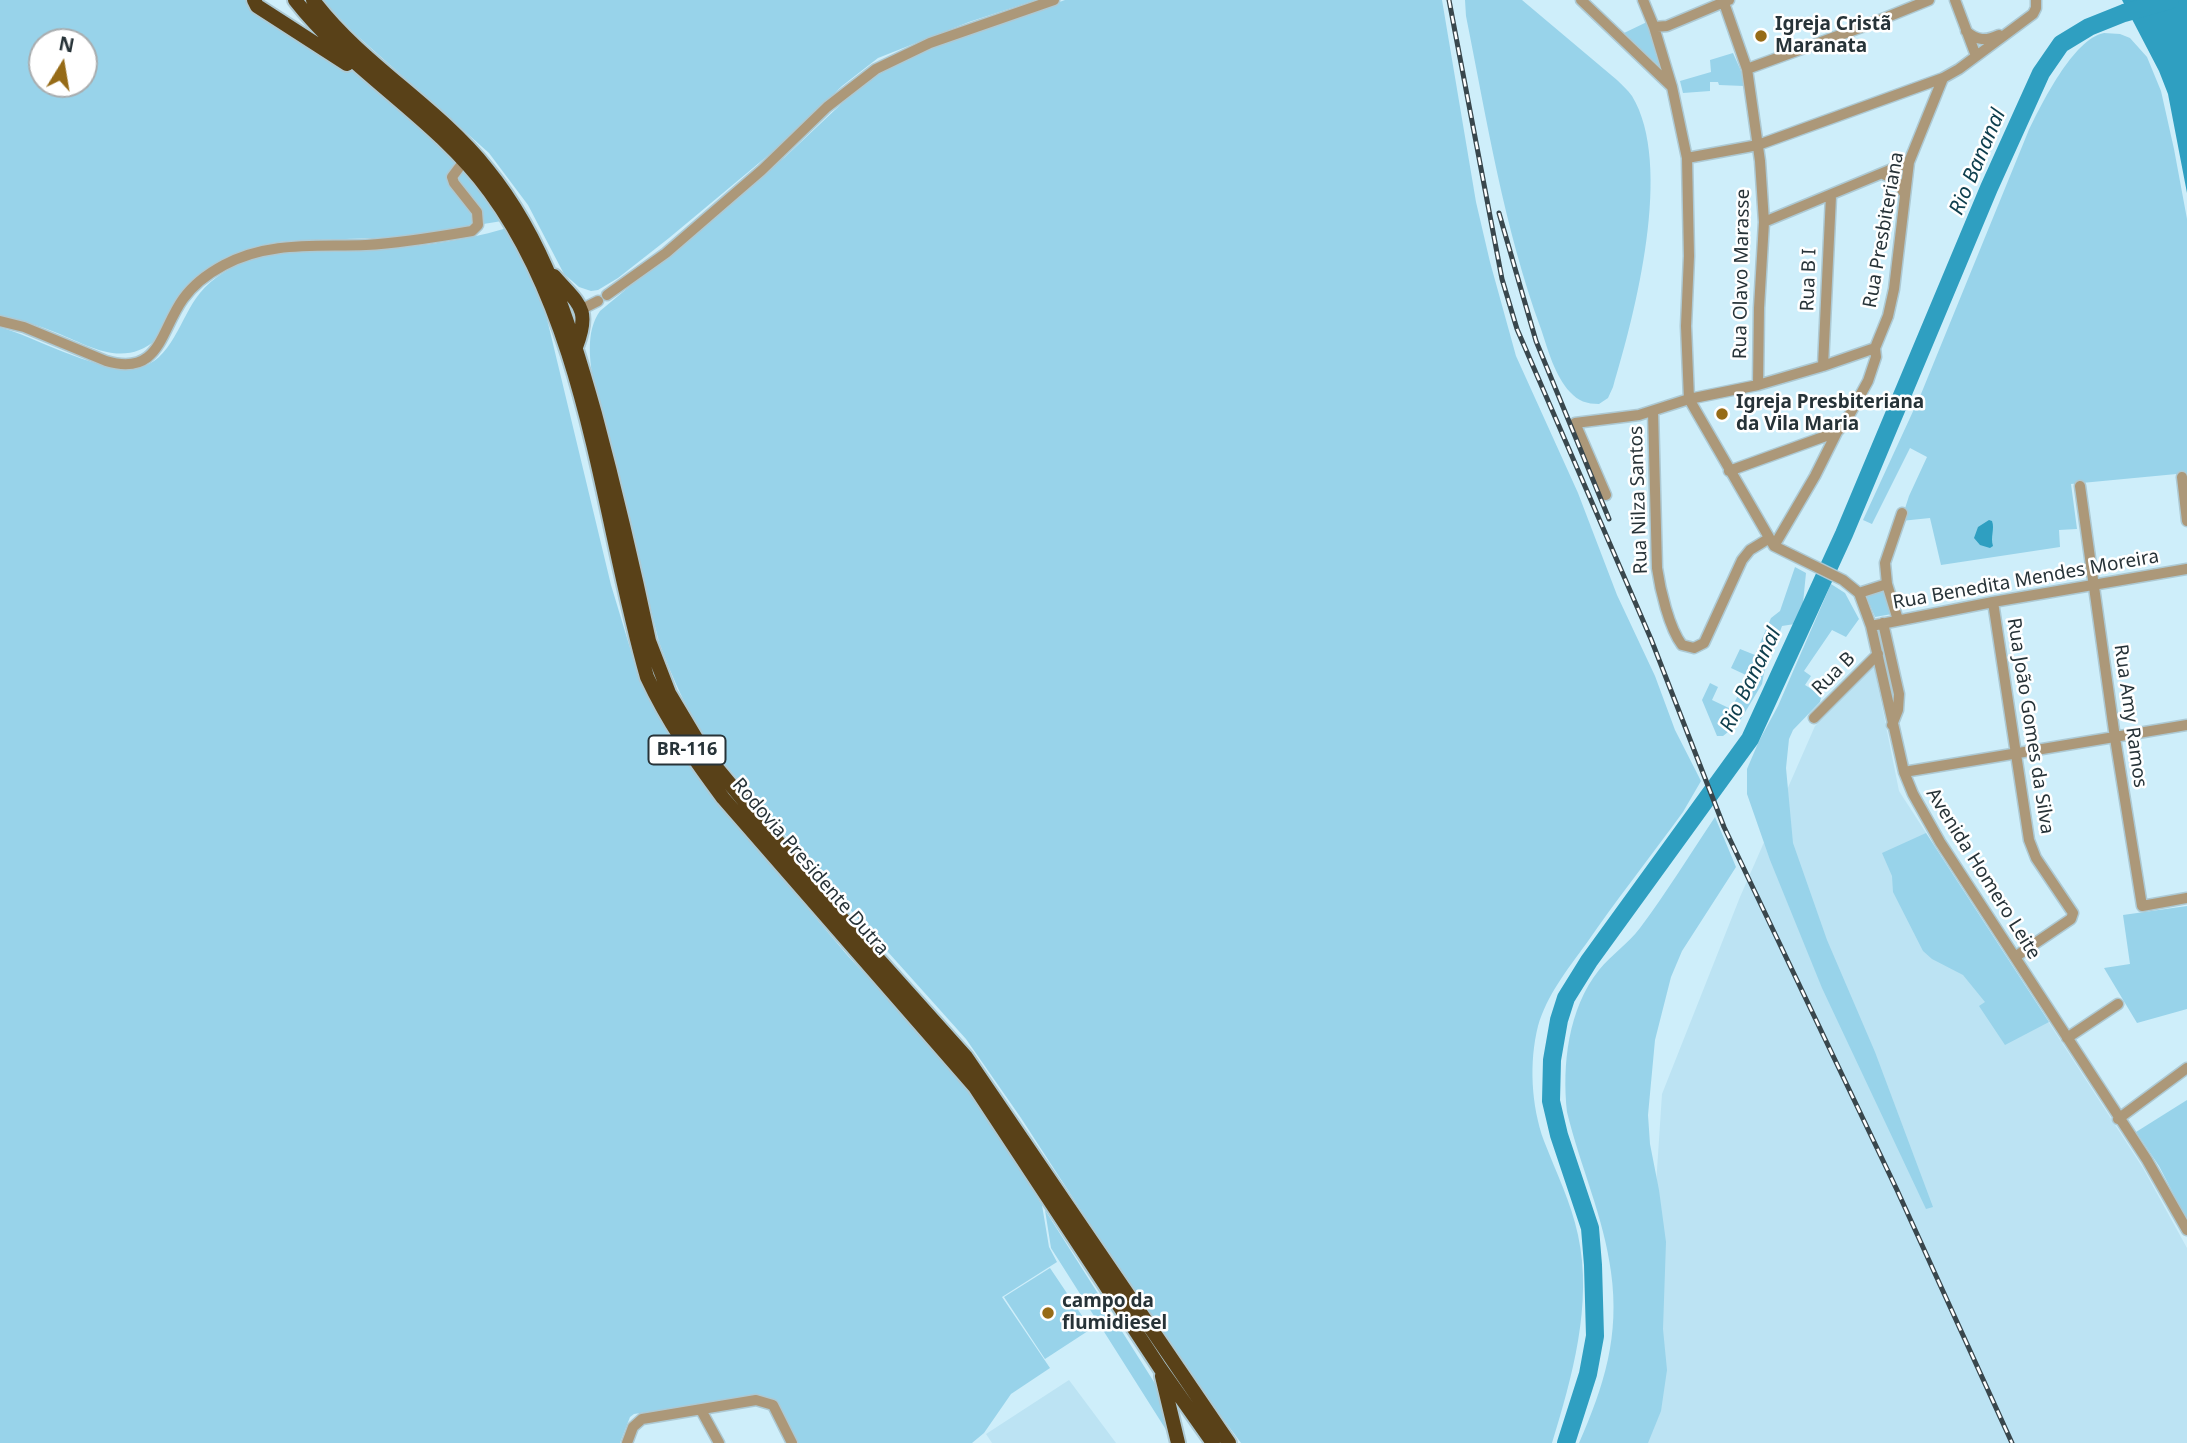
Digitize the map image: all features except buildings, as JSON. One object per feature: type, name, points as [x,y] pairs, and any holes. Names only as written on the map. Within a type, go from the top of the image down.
[{"type":"highway","points":[[254,0],[257,6],[278,20],[384,85]]},
{"type":"highway","name":"Rodovia Presidente Dutra","points":[[295,0],[312,22],[346,55],[435,130],[490,192],[509,221],[554,315],[586,420],[640,651],[648,677],[666,716],[685,748],[723,798],[975,1087],[1160,1368],[1213,1443]]},
{"type":"highway","name":"Rodovia Presidente Dutra","points":[[313,0],[352,44],[415,97],[472,151],[506,192],[546,266],[576,347],[606,454],[657,667],[682,717],[706,755],[837,913],[967,1057],[1229,1443]]},
{"type":"highway","points":[[546,266],[582,309],[584,324],[576,347]]},
{"type":"highway","points":[[1160,1368],[1178,1443]]},
{"type":"street","points":[[582,309],[666,253],[762,170],[827,107],[876,69],[930,43],[1054,0]]},
{"type":"street","points":[[1581,0],[1672,87]]},
{"type":"street","points":[[1643,0],[1672,87],[1687,158],[1689,256],[1686,326],[1689,399],[1771,543]]},
{"type":"street","points":[[1747,69],[1929,0]]},
{"type":"street","points":[[1955,0],[1976,56]]},
{"type":"street","points":[[1687,158],[1758,145],[1943,78],[2023,21],[2035,10],[2036,0]]},
{"type":"street","points":[[1654,27],[1667,26],[1725,1]]},
{"type":"street","name":"Rua Olavo Marasse","points":[[1725,1],[1747,69],[1758,145],[1764,222],[1758,385]]},
{"type":"street","points":[[1966,31],[1976,38],[1989,39],[2023,21]]},
{"type":"street","name":"Rua Presbiteriana","points":[[1771,543],[1815,476],[1837,432],[1865,387],[1894,289],[1909,162],[1943,78]]},
{"type":"street","points":[[0,321],[24,327],[106,361],[118,364],[135,363],[156,350],[182,300],[191,289],[206,276],[242,256],[266,249],[301,245],[366,245],[416,241],[472,232],[478,225],[477,212],[452,177],[464,161]]},
{"type":"street","points":[[1764,222],[1909,162]]},
{"type":"street","points":[[1883,174],[1896,180],[1905,194]]},
{"type":"street","name":"Rua B I","points":[[1823,366],[1831,195]]},
{"type":"street","points":[[1606,495],[1574,423],[1639,415],[1689,399],[1758,385],[1875,348]]},
{"type":"street","name":"Rua Nilza Santos","points":[[1653,411],[1657,568],[1661,591],[1682,645],[1694,648],[1704,643],[1742,560],[1750,550],[1771,543]]},
{"type":"street","points":[[1729,471],[1837,432]]},
{"type":"street","points":[[2182,477],[2187,521]]},
{"type":"street","name":"Rua Amy Ramos","points":[[2080,486],[2115,738],[2142,906],[2187,898]]},
{"type":"street","points":[[1898,620],[1887,584],[1886,559],[1902,513]]},
{"type":"street","name":"Avenida Homero Leite","points":[[1771,543],[1843,580],[1858,593],[1871,626],[1892,725],[1904,772],[1913,794],[1940,842],[2147,1160],[2187,1230]]},
{"type":"street","name":"Rua Benedita Mendes Moreira","points":[[1871,626],[2187,569]]},
{"type":"street","points":[[1858,593],[1887,584]]},
{"type":"street","name":"Rua João Gomes da Silva","points":[[1993,602],[2031,848],[2073,912],[2072,918],[2015,957]]},
{"type":"street","points":[[1883,623],[1899,694],[1898,710],[1892,725]]},
{"type":"street","name":"Rua B","points":[[1814,718],[1878,654]]},
{"type":"street","points":[[1904,772],[2187,725]]},
{"type":"street","points":[[2067,1038],[2118,1003]]},
{"type":"street","points":[[2118,1119],[2187,1068]]},
{"type":"street","points":[[626,1443],[633,1427],[642,1419],[756,1400],[771,1404],[792,1443]]},
{"type":"street","points":[[701,1410],[719,1443]]},
{"type":"shaded area","points":[[0,0],[249,0],[375,86],[433,136],[482,190],[502,221],[403,237],[288,241],[244,250],[223,259],[207,271],[158,338],[132,352],[106,352],[39,326],[0,315]]},
{"type":"shaded area","points":[[322,0],[1036,0],[969,22],[878,58],[842,86],[783,143],[669,238],[618,278],[598,290],[591,291],[579,287],[564,274],[528,205],[489,153],[354,33]]},
{"type":"shaded area","points":[[1065,0],[1442,0],[1476,202],[1516,356],[1578,493],[1617,595],[1655,676],[1675,730],[1701,781],[1683,812],[1565,973],[1552,993],[1538,1026],[1533,1054],[1536,1113],[1575,1223],[1582,1261],[1583,1287],[1582,1314],[1573,1367],[1552,1443],[1241,1443],[1171,1349],[1021,1118],[966,1039],[836,894],[711,748],[682,697],[659,642],[594,386],[590,338],[600,311],[785,157],[854,92],[873,78],[922,51]]},
{"type":"shaded area","points":[[1465,0],[1522,0],[1625,88],[1632,96],[1644,125],[1650,160],[1650,199],[1640,281],[1613,387],[1608,398],[1599,404],[1576,398],[1560,378],[1528,291],[1498,174]]},
{"type":"shaded area","points":[[2122,0],[2187,0],[2187,193],[2168,94]]},
{"type":"shaded area","points":[[1649,21],[1663,70],[1624,33]]},
{"type":"shaded area","points":[[2104,33],[2130,38],[2147,57],[2161,91],[2174,149],[2187,219],[2187,473],[2071,484],[2077,529],[2059,530],[2060,547],[1941,565],[1930,518],[1901,521],[1927,457],[1910,448],[1872,524],[1863,520],[1921,394],[2028,132],[2050,90],[2070,60],[2092,38]]},
{"type":"shaded area","points":[[1733,53],[1744,86],[1710,82],[1710,91],[1683,93],[1680,81],[1711,72],[1710,60]]},
{"type":"shaded area","points":[[507,228],[538,292],[547,319],[611,585],[637,671],[649,700],[677,747],[733,820],[848,956],[936,1049],[977,1101],[1042,1205],[1049,1247],[1057,1262],[1002,1297],[1050,1368],[1011,1394],[984,1433],[972,1443],[798,1443],[777,1401],[760,1395],[634,1414],[630,1417],[620,1443],[0,1443],[0,327],[88,361],[106,366],[137,368],[149,364],[167,348],[193,303],[210,282],[248,260],[287,251],[354,251],[431,244]]},
{"type":"shaded area","points":[[1989,520],[1992,521],[1993,527],[1993,546],[1990,548],[1980,545],[1974,538],[1978,527]]},
{"type":"shaded area","points":[[1795,567],[1806,573],[1801,623],[1782,626],[1766,663],[1762,684],[1738,724],[1723,736],[1717,736],[1702,700],[1710,683],[1718,687],[1712,700],[1731,709],[1748,676],[1731,668],[1740,649],[1755,655],[1771,618],[1780,611]]},
{"type":"shaded area","points":[[1831,584],[1845,593],[1859,619],[1846,637],[1832,630],[1804,671],[1811,676],[1805,685],[1821,698],[1793,730],[1789,739],[1786,768],[1793,843],[1827,940],[1875,1052],[1933,1207],[1926,1209],[1822,988],[1770,860],[1747,794],[1747,769],[1778,706]]},
{"type":"shaded area","points":[[1886,589],[1892,614],[1875,617],[1866,596]]},
{"type":"shaded area","points":[[1874,666],[1899,791],[2143,1168],[2187,1248],[2187,1443],[1639,1443],[1662,1094],[1740,897],[1815,726]]},
{"type":"shaded area","points":[[1715,817],[1736,867],[1682,951],[1671,977],[1655,1040],[1648,1115],[1666,1242],[1663,1329],[1667,1370],[1661,1411],[1648,1443],[1579,1443],[1596,1401],[1608,1360],[1613,1295],[1603,1231],[1567,1112],[1569,1038],[1580,1002],[1589,985],[1604,964],[1640,928]]},
{"type":"shaded area","points":[[1926,833],[2049,1022],[2005,1045],[1979,1006],[1985,1002],[1963,975],[1932,959],[1923,951],[1893,892],[1892,876],[1882,853]]},
{"type":"shaded area","points":[[2187,906],[2187,1009],[2137,1023],[2104,968],[2130,964],[2123,915]]},
{"type":"shaded area","points":[[2187,1100],[2187,1220],[2159,1166],[2136,1132]]},
{"type":"shaded area","points":[[1045,1210],[1161,1393],[1170,1436],[1051,1248]]},
{"type":"shaded area","name":"campo da flumidiesel","points":[[1050,1268],[1091,1329],[1045,1359],[1004,1297]]},
{"type":"shaded area","points":[[1069,1380],[1116,1443],[992,1443],[986,1434]]},
{"type":"waterway","name":"Rio Bananal","points":[[1566,1443],[1588,1374],[1595,1336],[1590,1228],[1559,1135],[1551,1101],[1552,1060],[1566,998],[1589,961],[1750,739],[1844,534],[1989,188],[2041,73],[2061,44],[2089,27],[2124,13],[2170,0]]},
{"type":"railway","points":[[1449,0],[1502,279],[1517,329],[1651,639],[1724,827],[1897,1190],[2012,1443]]},
{"type":"railway","points":[[1499,213],[1536,341],[1609,519]]},
{"type":"place","name":"Igreja Cristã Maranata","points":[[1761,36]]},
{"type":"place","name":"Igreja Presbiteriana da Vila Maria","points":[[1722,414]]},
{"type":"place","name":"campo da flumidiesel","points":[[1048,1313]]}]
